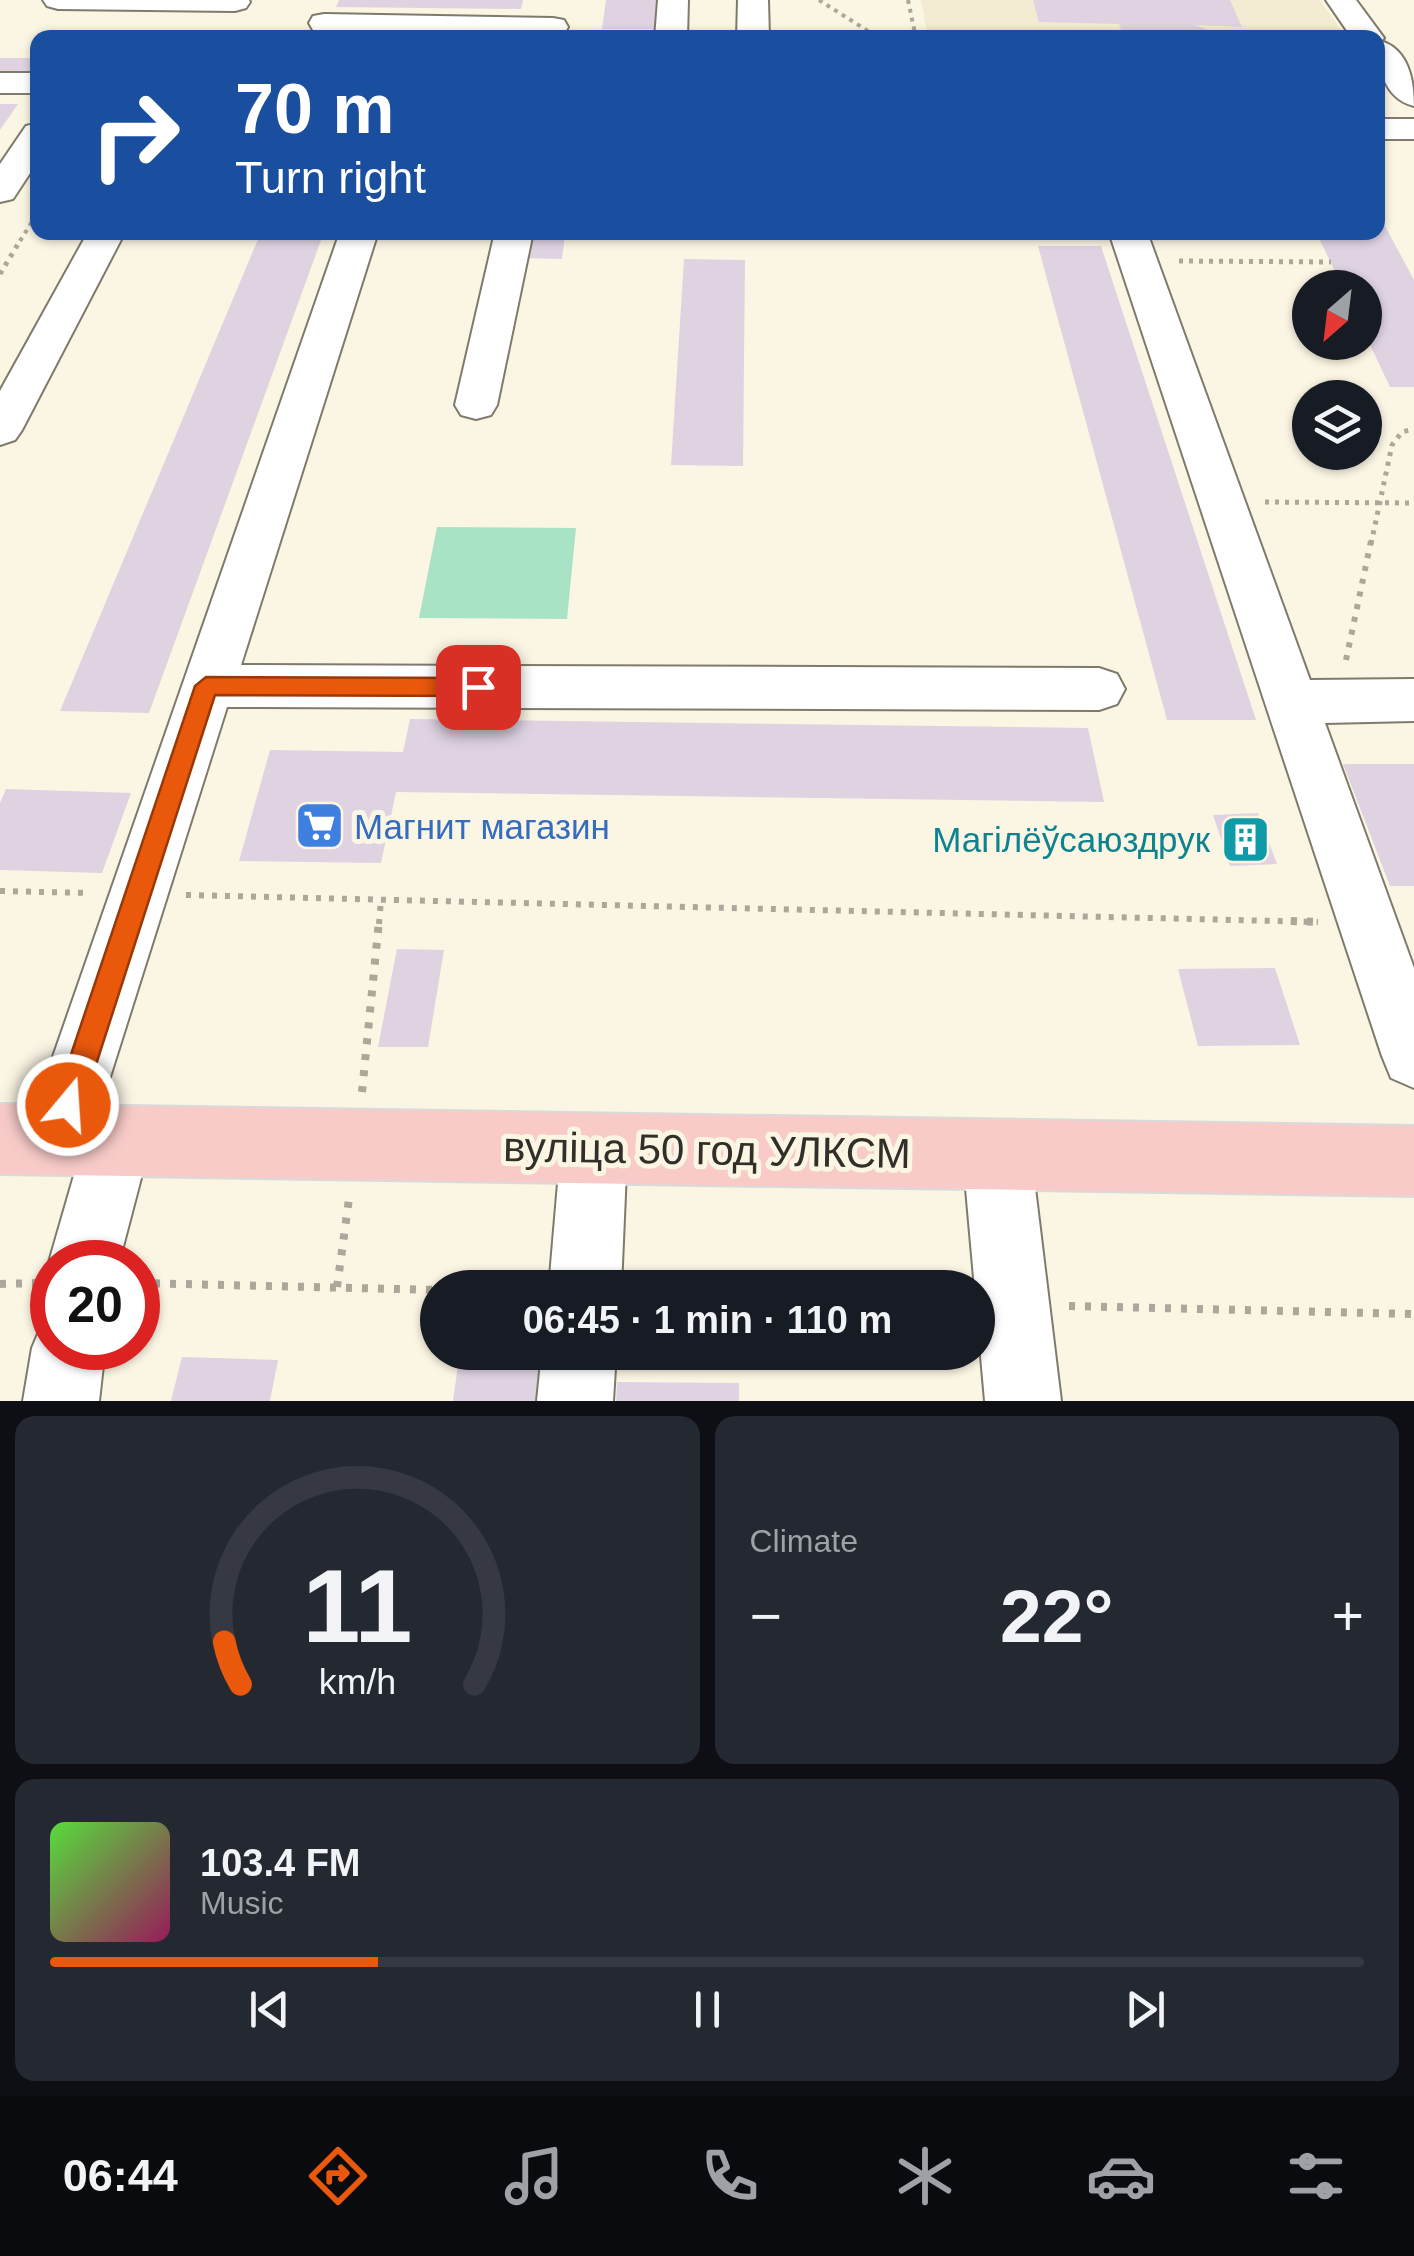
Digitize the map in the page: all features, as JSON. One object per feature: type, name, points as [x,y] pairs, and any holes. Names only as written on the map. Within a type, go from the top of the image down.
[{"type":"main road","name":"вуліца 50 год УЛКСМ","points":[[59,1140],[1414,1161]]},
{"type":"street","points":[[58,0],[236,1],[220,30]]},
{"type":"street","points":[[671,30],[673,0]]},
{"type":"street","points":[[752,0],[753,30]]},
{"type":"street","points":[[1342,0],[1363,30]]},
{"type":"street","points":[[324,23],[554,22]]},
{"type":"street","points":[[1385,59],[1414,96]]},
{"type":"street","points":[[0,83],[30,83]]},
{"type":"street","points":[[1385,129],[1414,129]]},
{"type":"street","points":[[0,191],[30,145]]},
{"type":"street","points":[[0,430],[103,240]]},
{"type":"street","points":[[79,1240],[59,1140],[136,894],[356,240]]},
{"type":"street","points":[[476,405],[512,240]]},
{"type":"street","points":[[1133,247],[1222,502],[1314,702],[1368,924],[1414,1056]]},
{"type":"street","points":[[206,686],[1099,689]]},
{"type":"street","points":[[1314,702],[1414,700]]},
{"type":"street","points":[[586,1270],[594,1148]]},
{"type":"street","points":[[997,1154],[1022,1401]]},
{"type":"street","points":[[60,1401],[65,1370]]},
{"type":"street","points":[[575,1401],[578,1370]]},
{"type":"path","points":[[819,0],[866,30]]},
{"type":"path","points":[[908,0],[914,30]]},
{"type":"path","points":[[0,274],[30,225]]},
{"type":"path","points":[[1133,247],[1331,262]]},
{"type":"path","points":[[1314,702],[1380,503],[1392,445],[1402,432],[1414,429]]},
{"type":"path","points":[[1222,502],[1414,504]]},
{"type":"path","points":[[0,891],[1368,924]]},
{"type":"path","points":[[0,1284],[30,1283]]},
{"type":"path","points":[[160,1284],[420,1290]]},
{"type":"path","points":[[1015,1305],[1414,1314]]},
{"type":"shaded area","points":[[921,0],[1320,0],[1341,30],[927,30]]},
{"type":"green space","points":[[437,527],[576,528],[567,619],[419,618]]},
{"type":"building","points":[[339,0],[523,0],[521,9],[336,7]]},
{"type":"building","points":[[606,0],[661,0],[658,29],[602,29]]},
{"type":"building","points":[[1033,0],[1230,0],[1242,27],[1195,25],[1208,30],[1121,30],[1119,24],[1039,22]]},
{"type":"building","points":[[0,58],[30,58],[30,72],[0,72]]},
{"type":"building","points":[[0,104],[18,104],[0,130]]},
{"type":"building","points":[[1385,226],[1414,280],[1414,387],[1390,387],[1377,360],[1382,360],[1382,270],[1334,270],[1320,240],[1385,240]]},
{"type":"building","points":[[258,240],[321,240],[149,713],[60,711]]},
{"type":"building","points":[[525,240],[564,240],[562,259],[522,258]]},
{"type":"building","points":[[1038,246],[1101,246],[1256,720],[1167,720]]},
{"type":"building","points":[[684,259],[745,260],[743,466],[671,465]]},
{"type":"building","points":[[410,719],[1088,728],[1104,802],[396,792],[381,863],[239,861],[270,750],[403,752]]},
{"type":"building","points":[[1343,764],[1414,764],[1414,886],[1390,886]]},
{"type":"building","points":[[6,789],[131,793],[102,873],[0,870],[0,803]]},
{"type":"building","name":"Магілёўсаюздрук","points":[[1258,813],[1277,864],[1230,866],[1213,815]]},
{"type":"building","points":[[397,949],[444,950],[428,1047],[378,1047]]},
{"type":"building","points":[[1275,968],[1300,1045],[1198,1046],[1178,969]]},
{"type":"building","points":[[182,1357],[278,1360],[270,1401],[171,1401]]},
{"type":"building","points":[[457,1370],[545,1370],[542,1401],[453,1401]]},
{"type":"building","points":[[617,1382],[739,1383],[739,1401],[616,1401]]},
{"type":"place","name":"Магнит магазин","points":[[319,826]]},
{"type":"place","name":"Магілёўсаюздрук","points":[[1245,839]]},
{"type":"route","points":[[68,1105],[206,686],[478,687]]}]
